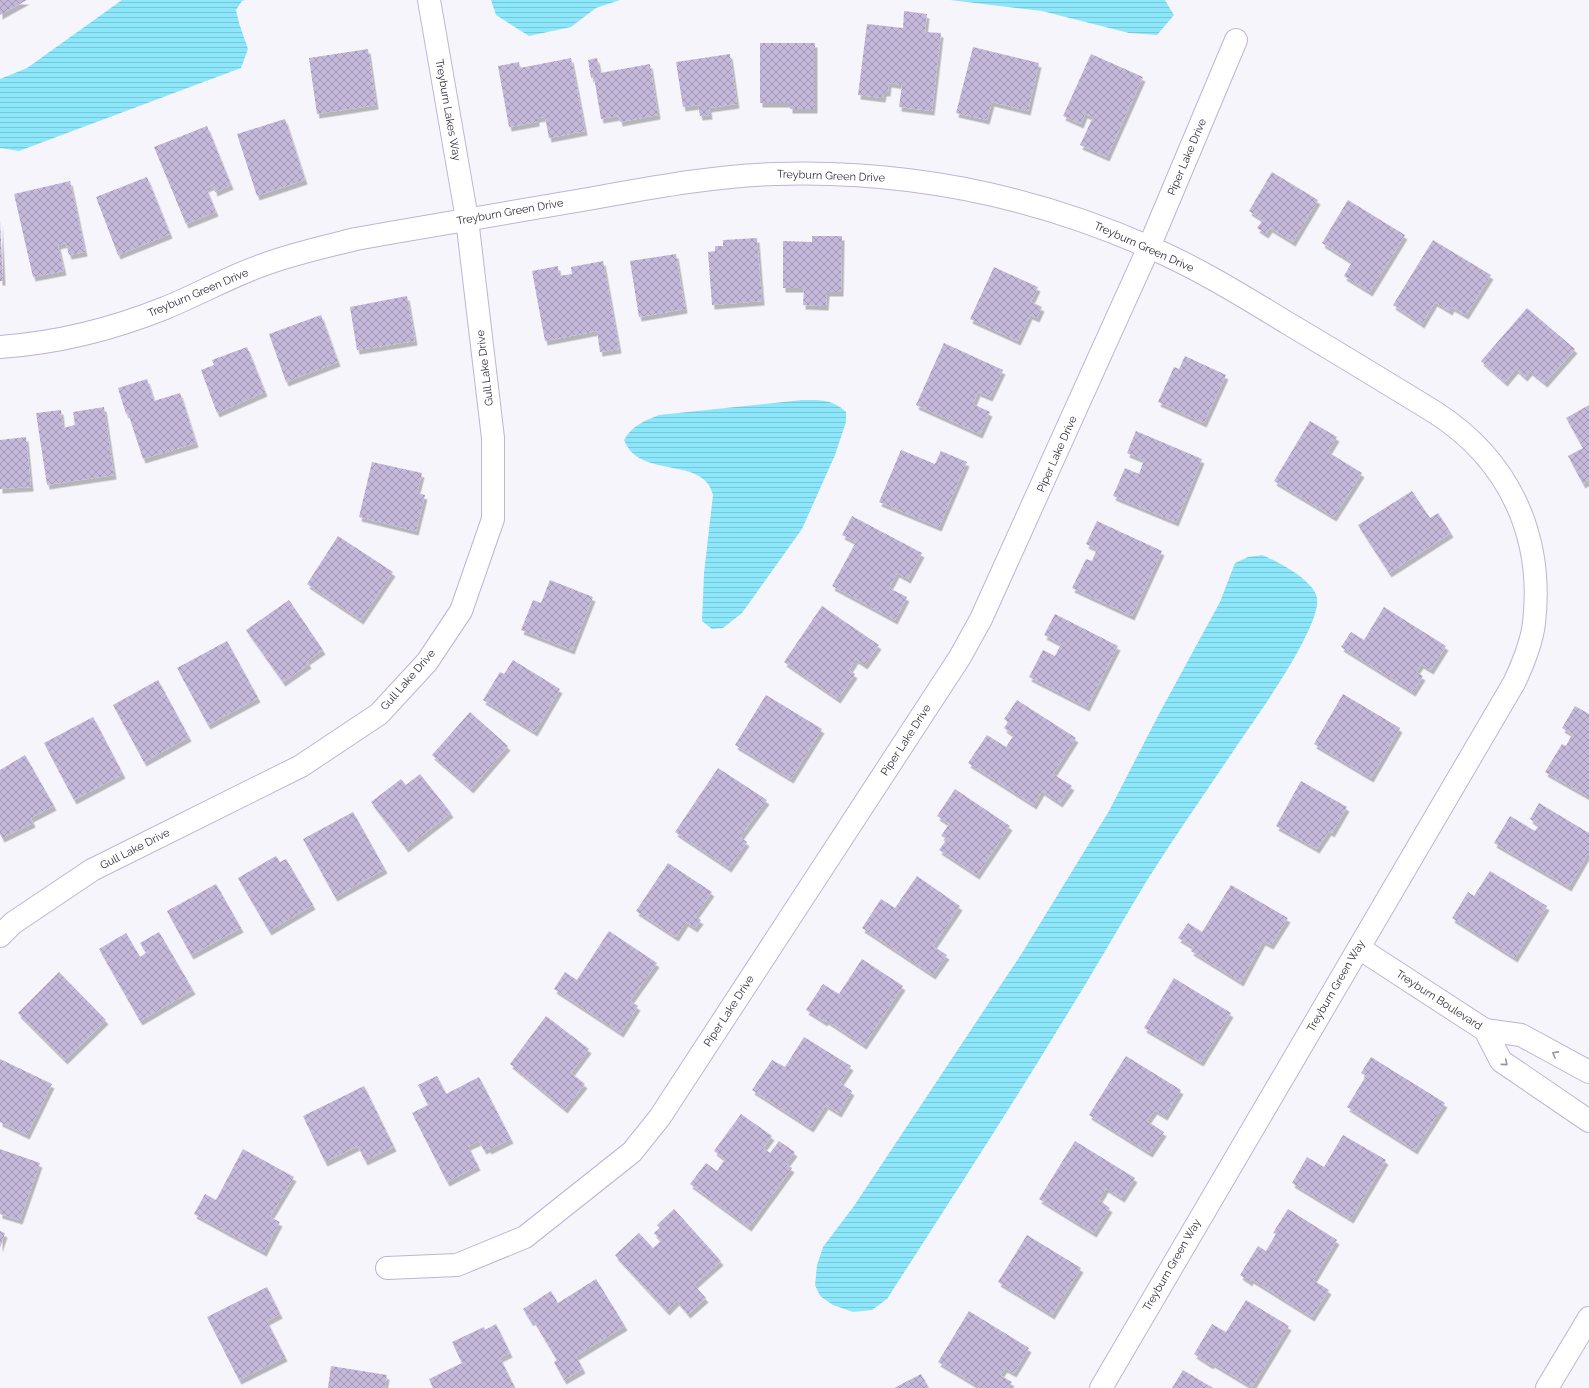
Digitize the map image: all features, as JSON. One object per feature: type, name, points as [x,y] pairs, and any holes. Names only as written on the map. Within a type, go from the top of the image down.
[{"type":"street","name":"Treyburn Lakes Way","points":[[429,0],[467,219]]},
{"type":"street","name":"Piper Lake Drive","points":[[387,1268],[457,1265],[525,1237],[632,1152],[638,1143],[654,1126],[960,657],[981,619],[1005,570],[1149,247],[1236,40]]},
{"type":"street","name":"Treyburn Green Drive","points":[[0,347],[26,345],[63,338],[129,321],[165,308],[259,266],[311,250],[356,239],[697,180],[775,174],[840,174],[905,179],[953,186],[1001,196],[1075,218],[1149,247],[1193,268],[1235,291],[1436,413],[1464,433],[1493,464],[1516,502],[1528,531],[1535,572]]},
{"type":"street","name":"Gull Lake Drive","points":[[0,936],[13,923],[92,870],[301,766],[379,714],[427,662],[461,611],[493,520],[493,438],[467,219]]},
{"type":"street","name":"Treyburn Green Way","points":[[1101,1388],[1514,683],[1524,660],[1534,623],[1537,598],[1535,572]]},
{"type":"street","name":"Treyburn Boulevard","points":[[1358,948],[1485,1030],[1521,1035],[1589,1072]]},
{"type":"street","points":[[1485,1030],[1501,1061],[1589,1121]]},
{"type":"street","points":[[1547,1388],[1589,1318]]},
{"type":"water","points":[[122,0],[245,0],[242,1],[236,10],[248,49],[241,68],[19,151],[0,148],[0,79],[27,68]]},
{"type":"water","points":[[491,0],[620,0],[596,8],[571,27],[529,36],[496,15]]},
{"type":"water","points":[[950,0],[1165,0],[1174,15],[1157,35],[1129,33],[1042,11]]},
{"type":"water","points":[[802,400],[820,400],[831,402],[846,412],[846,422],[835,455],[802,529],[742,613],[723,628],[712,629],[702,621],[704,573],[713,495],[707,483],[697,475],[643,460],[632,452],[624,440],[635,427],[659,415]]},
{"type":"water","points":[[1262,555],[1285,566],[1302,578],[1314,591],[1317,598],[1316,611],[1298,651],[1271,696],[1146,882],[976,1161],[887,1299],[872,1310],[853,1312],[833,1305],[820,1296],[815,1285],[817,1265],[823,1247],[854,1206],[1022,953],[1109,811],[1160,712],[1220,602],[1235,563],[1248,557]]},
{"type":"building","points":[[0,0],[27,0],[0,15]]},
{"type":"building","points":[[904,11],[927,14],[925,32],[941,33],[932,111],[899,107],[902,85],[889,83],[888,92],[884,92],[883,98],[858,95],[867,24],[903,28]]},
{"type":"building","points":[[760,43],[815,43],[815,109],[790,109],[790,103],[760,103]]},
{"type":"building","points":[[973,47],[1039,63],[1028,111],[992,102],[987,120],[956,113]]},
{"type":"building","points":[[368,49],[376,105],[317,114],[309,58]]},
{"type":"building","points":[[730,54],[737,104],[709,108],[710,115],[700,116],[698,105],[683,107],[676,62]]},
{"type":"building","points":[[1091,54],[1143,77],[1107,157],[1080,145],[1093,117],[1085,114],[1081,124],[1063,116]]},
{"type":"building","points":[[571,58],[585,131],[549,138],[545,117],[537,118],[537,122],[509,127],[498,66],[519,62],[520,68]]},
{"type":"building","points":[[597,58],[600,73],[650,64],[658,115],[620,122],[619,116],[601,119],[594,77],[591,78],[588,60]]},
{"type":"building","points":[[285,119],[305,180],[257,196],[237,134]]},
{"type":"building","points":[[207,126],[231,185],[215,192],[213,185],[206,188],[216,212],[186,224],[154,147]]},
{"type":"building","points":[[1272,172],[1318,200],[1293,242],[1270,228],[1266,234],[1257,228],[1263,220],[1249,211]]},
{"type":"building","points":[[147,177],[170,234],[118,255],[96,197]]},
{"type":"building","points":[[70,181],[85,252],[69,255],[66,243],[58,245],[64,271],[33,277],[14,194]]},
{"type":"building","points":[[1348,200],[1405,235],[1370,292],[1344,276],[1352,262],[1322,243]]},
{"type":"building","points":[[0,220],[3,281],[0,281]]},
{"type":"building","points":[[812,236],[842,236],[841,292],[827,292],[826,306],[803,305],[804,288],[783,288],[783,241],[812,242]]},
{"type":"building","points":[[757,238],[762,301],[712,305],[708,252],[715,251],[715,246],[723,246],[723,240]]},
{"type":"building","points":[[1433,240],[1491,275],[1466,315],[1452,307],[1450,311],[1435,302],[1422,324],[1393,305]]},
{"type":"building","points":[[676,254],[685,309],[639,317],[630,261]]},
{"type":"building","points":[[603,261],[619,349],[600,352],[597,331],[545,341],[532,271],[558,266],[559,276],[572,274],[571,267]]},
{"type":"building","points":[[994,267],[1038,287],[1031,302],[1042,307],[1037,318],[1030,315],[1018,341],[970,319]]},
{"type":"building","points":[[407,296],[415,341],[357,350],[350,307]]},
{"type":"building","points":[[1527,308],[1575,349],[1545,383],[1530,371],[1525,377],[1516,369],[1505,382],[1481,361]]},
{"type":"building","points":[[321,315],[338,362],[286,382],[269,334]]},
{"type":"building","points":[[944,343],[1003,370],[990,397],[978,392],[973,404],[990,412],[980,434],[916,405]]},
{"type":"building","points":[[247,347],[265,392],[217,413],[201,370],[214,365],[212,360]]},
{"type":"building","points":[[1185,356],[1226,375],[1204,423],[1158,402],[1174,367],[1179,369]]},
{"type":"building","points":[[147,379],[154,401],[180,393],[196,443],[143,459],[118,388]]},
{"type":"building","points":[[1589,405],[1589,480],[1583,484],[1568,456],[1583,448],[1566,418]]},
{"type":"building","points":[[104,407],[114,475],[47,485],[36,413],[61,410],[63,428],[75,425],[73,412]]},
{"type":"building","points":[[1310,421],[1337,437],[1328,452],[1362,473],[1334,517],[1274,481]]},
{"type":"building","points":[[1136,431],[1202,459],[1176,522],[1113,496],[1125,468],[1139,474],[1144,460],[1127,453]]},
{"type":"building","points":[[26,437],[31,487],[0,489],[0,440]]},
{"type":"building","points":[[901,450],[935,464],[941,451],[967,462],[939,527],[879,502]]},
{"type":"building","points":[[372,462],[422,473],[417,493],[425,495],[416,531],[359,517]]},
{"type":"building","points":[[1412,491],[1430,518],[1438,513],[1451,533],[1389,573],[1358,525]]},
{"type":"building","points":[[852,516],[922,553],[908,579],[897,573],[889,588],[907,597],[895,620],[832,586],[856,542],[842,535]]},
{"type":"building","points":[[1097,521],[1162,551],[1132,616],[1072,588],[1086,559],[1092,561],[1097,549],[1086,544]]},
{"type":"building","points":[[338,536],[393,572],[361,620],[307,584]]},
{"type":"building","points":[[550,580],[593,597],[572,650],[521,630],[533,600],[541,603]]},
{"type":"building","points":[[289,600],[323,650],[307,661],[309,664],[283,682],[246,630]]},
{"type":"building","points":[[822,606],[879,645],[865,665],[856,659],[849,670],[855,674],[838,699],[784,662]]},
{"type":"building","points":[[1384,607],[1446,646],[1431,670],[1421,664],[1416,672],[1423,676],[1413,692],[1341,647],[1351,632],[1364,640]]},
{"type":"building","points":[[1055,614],[1118,646],[1087,707],[1029,677],[1043,650],[1055,656],[1061,644],[1044,635]]},
{"type":"building","points":[[227,641],[258,698],[208,725],[177,668]]},
{"type":"building","points":[[513,660],[560,689],[535,732],[483,700],[500,672],[504,674]]},
{"type":"building","points":[[158,680],[189,737],[144,762],[113,705]]},
{"type":"building","points":[[1343,694],[1400,728],[1371,778],[1314,744]]},
{"type":"building","points":[[766,695],[822,729],[791,779],[735,745]]},
{"type":"building","points":[[1017,700],[1076,738],[1053,774],[1072,786],[1060,803],[1042,791],[1034,805],[968,763],[987,735],[1006,747],[1014,735],[1004,728],[1008,722],[1004,719]]},
{"type":"building","points":[[1575,706],[1589,714],[1589,797],[1545,772],[1562,744],[1566,746],[1572,734],[1562,728]]},
{"type":"building","points":[[470,712],[508,746],[471,789],[432,755]]},
{"type":"building","points":[[93,717],[123,774],[74,800],[44,743]]},
{"type":"building","points":[[25,755],[54,806],[31,818],[33,823],[2,838],[0,834],[0,770]]},
{"type":"building","points":[[718,768],[767,800],[740,837],[747,842],[729,868],[675,832]]},
{"type":"building","points":[[420,774],[451,813],[406,848],[371,802],[401,779],[406,785]]},
{"type":"building","points":[[1301,781],[1347,807],[1332,833],[1329,831],[1317,849],[1276,826]]},
{"type":"building","points":[[955,789],[1010,826],[977,875],[939,850],[947,839],[941,836],[949,824],[937,816]]},
{"type":"building","points":[[1539,803],[1589,833],[1589,852],[1569,887],[1494,843],[1510,816],[1535,831],[1539,825],[1530,819]]},
{"type":"building","points":[[353,812],[385,869],[335,897],[303,839]]},
{"type":"building","points":[[276,856],[280,862],[286,859],[313,905],[269,931],[238,878]]},
{"type":"building","points":[[668,863],[712,892],[695,916],[701,920],[695,928],[686,922],[676,937],[636,911]]},
{"type":"building","points":[[1490,871],[1547,906],[1515,958],[1452,918],[1468,892],[1474,896]]},
{"type":"building","points":[[917,876],[960,906],[933,946],[947,955],[933,975],[862,928],[881,899],[895,908]]},
{"type":"building","points":[[216,884],[241,928],[191,955],[167,911]]},
{"type":"building","points":[[1231,885],[1288,918],[1271,945],[1263,941],[1241,982],[1191,951],[1193,947],[1178,938],[1188,923],[1202,932]]},
{"type":"building","points":[[609,931],[657,963],[630,1001],[638,1006],[621,1033],[554,989],[565,972],[577,980]]},
{"type":"building","points":[[159,932],[193,990],[140,1021],[99,949],[126,933],[140,957],[146,953],[140,943]]},
{"type":"building","points":[[862,959],[903,986],[864,1045],[826,1020],[825,1022],[806,1010],[823,984],[839,994]]},
{"type":"building","points":[[59,972],[106,1020],[65,1060],[18,1013]]},
{"type":"building","points":[[1174,978],[1231,1013],[1201,1062],[1144,1028]]},
{"type":"building","points":[[546,1016],[589,1049],[571,1073],[585,1084],[565,1109],[510,1064]]},
{"type":"building","points":[[804,1037],[851,1066],[840,1083],[852,1091],[839,1113],[826,1105],[811,1128],[752,1090],[772,1060],[785,1067]]},
{"type":"building","points":[[1126,1056],[1181,1090],[1165,1116],[1155,1110],[1147,1121],[1164,1132],[1150,1153],[1089,1115]]},
{"type":"building","points":[[1371,1057],[1445,1103],[1415,1150],[1347,1107],[1366,1076],[1361,1073]]},
{"type":"building","points":[[0,1059],[52,1084],[27,1135],[0,1122]]},
{"type":"building","points":[[437,1076],[446,1094],[479,1077],[511,1139],[489,1150],[488,1148],[484,1150],[479,1141],[468,1146],[478,1166],[447,1182],[412,1113],[428,1105],[418,1085]]},
{"type":"building","points":[[364,1086],[394,1147],[365,1161],[358,1146],[325,1162],[303,1116]]},
{"type":"building","points":[[741,1114],[772,1136],[763,1148],[770,1153],[779,1141],[795,1152],[786,1164],[792,1168],[749,1227],[690,1184],[706,1163],[717,1171],[725,1159],[714,1151]]},
{"type":"building","points":[[1343,1135],[1386,1160],[1351,1219],[1292,1183],[1307,1157],[1324,1167]]},
{"type":"building","points":[[1075,1141],[1135,1178],[1122,1198],[1106,1188],[1099,1200],[1110,1208],[1094,1233],[1039,1199]]},
{"type":"building","points":[[0,1149],[40,1163],[20,1220],[0,1214]]},
{"type":"building","points":[[243,1149],[294,1177],[270,1217],[280,1222],[264,1252],[194,1214],[205,1194],[216,1200]]},
{"type":"building","points":[[674,1209],[721,1261],[694,1285],[706,1298],[688,1314],[677,1301],[667,1311],[615,1255],[639,1233],[653,1248],[661,1241],[654,1233],[660,1228],[657,1225]]},
{"type":"building","points":[[1288,1209],[1337,1240],[1313,1280],[1329,1290],[1312,1317],[1251,1279],[1250,1282],[1240,1275],[1258,1246],[1266,1251],[1276,1234],[1273,1233]]},
{"type":"building","points":[[0,1231],[5,1233],[0,1248]]},
{"type":"building","points":[[1027,1235],[1081,1268],[1052,1315],[998,1282]]},
{"type":"building","points":[[596,1279],[625,1326],[576,1356],[583,1369],[564,1380],[554,1362],[557,1360],[533,1320],[531,1322],[523,1309],[551,1291],[558,1303]]},
{"type":"building","points":[[267,1287],[280,1314],[267,1321],[285,1357],[239,1380],[207,1317]]},
{"type":"building","points":[[1246,1300],[1289,1326],[1252,1387],[1194,1354],[1212,1324],[1226,1332]]},
{"type":"building","points":[[969,1311],[1029,1348],[1014,1373],[1005,1368],[1000,1375],[1012,1382],[1008,1388],[981,1388],[938,1362]]},
{"type":"building","points":[[496,1324],[510,1353],[500,1358],[515,1388],[433,1388],[429,1379],[462,1363],[452,1342],[484,1327],[485,1330]]},
{"type":"building","points":[[331,1366],[387,1375],[385,1388],[328,1388]]},
{"type":"building","points":[[1183,1370],[1213,1388],[1172,1388]]},
{"type":"building","points":[[921,1374],[929,1388],[894,1388]]}]
